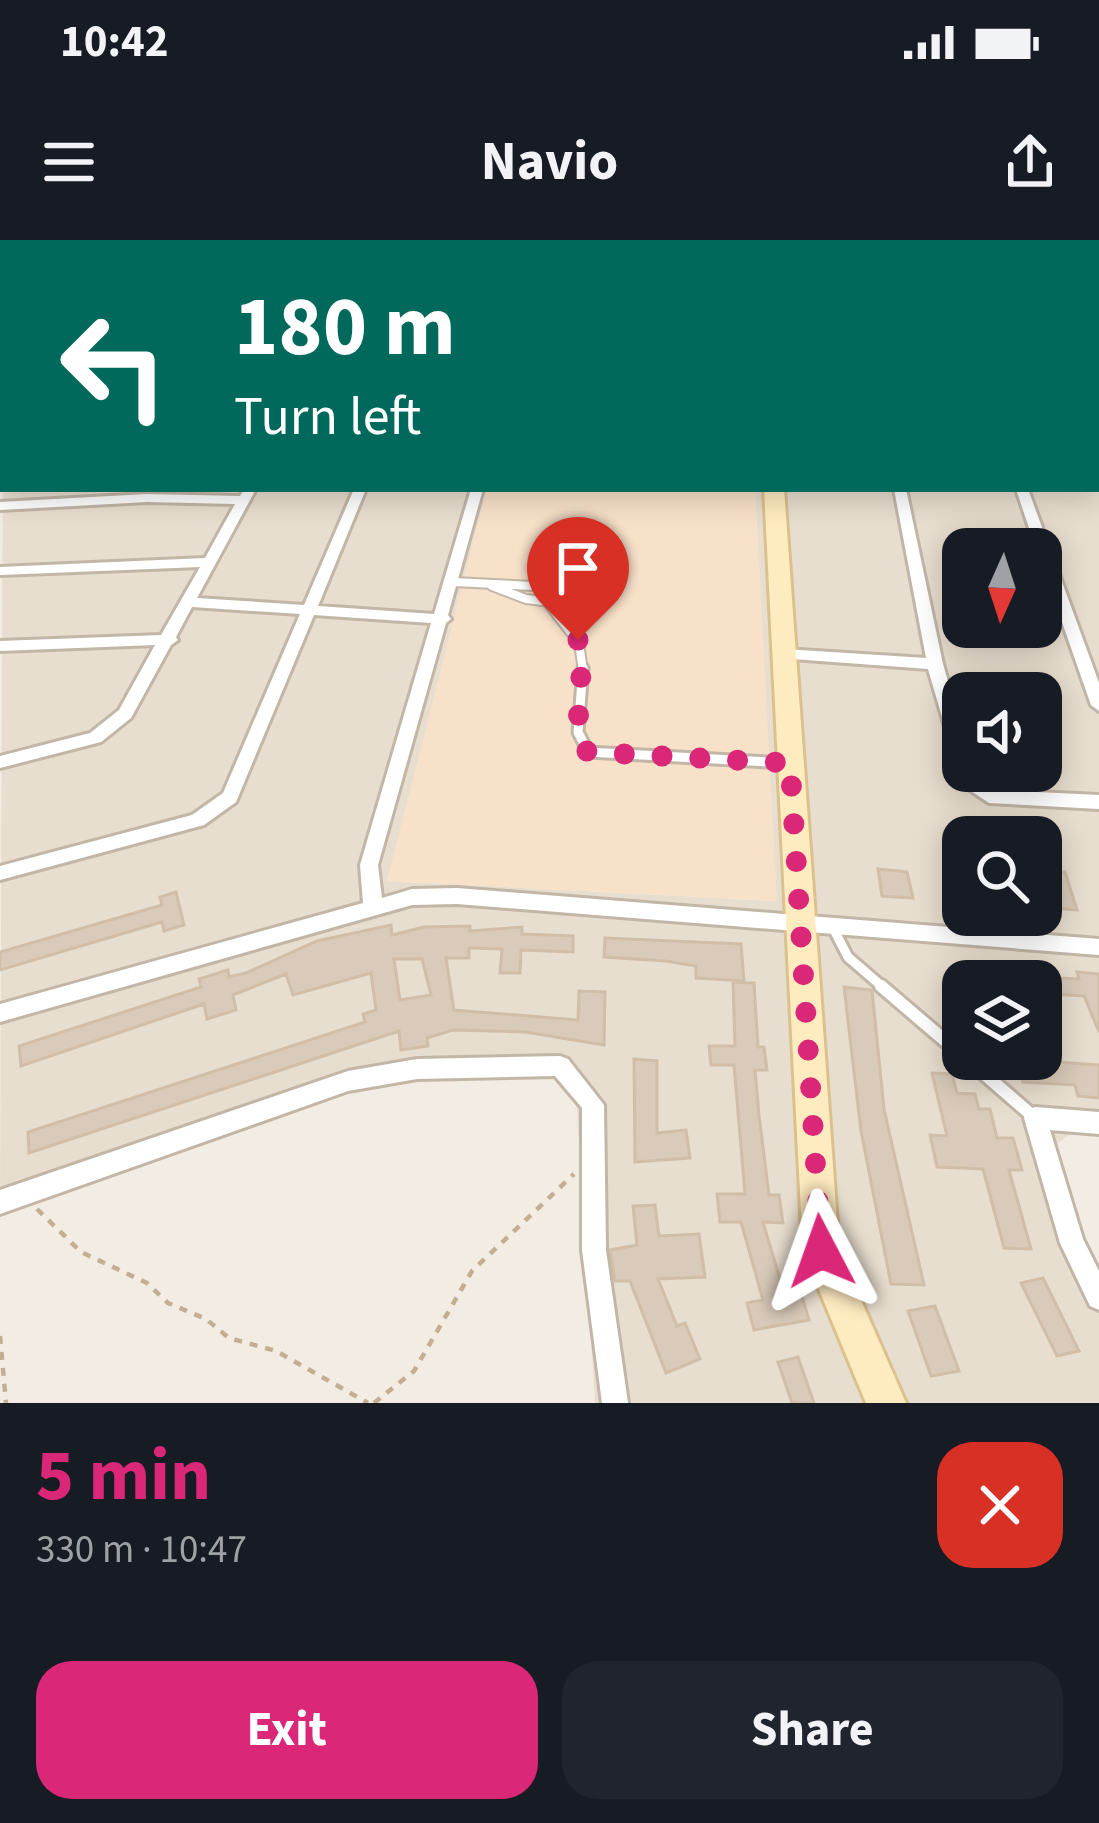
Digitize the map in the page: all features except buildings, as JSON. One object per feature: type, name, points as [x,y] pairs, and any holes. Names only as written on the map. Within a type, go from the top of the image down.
[{"type":"street","points":[[0,872],[198,820],[219,809],[230,797],[359,492]]},
{"type":"street","points":[[373,905],[369,866],[444,619],[476,492]]},
{"type":"street","points":[[774,492],[790,763],[816,922],[821,1251],[886,1403]]},
{"type":"street","points":[[901,492],[934,664],[962,771],[975,788],[989,796],[1099,802]]},
{"type":"street","points":[[1023,492],[1099,705]]},
{"type":"street","points":[[0,506],[246,494]]},
{"type":"street","points":[[0,762],[105,732],[125,715],[246,494]]},
{"type":"street","points":[[0,571],[208,562]]},
{"type":"street","points":[[187,602],[444,619]]},
{"type":"street","points":[[0,646],[170,640]]},
{"type":"street","points":[[784,654],[934,664]]},
{"type":"street","points":[[0,1013],[373,905],[457,896],[1099,947]]},
{"type":"street","points":[[11,1198],[348,1081],[417,1069],[560,1066],[593,1105],[598,1167],[594,1250],[615,1403]]},
{"type":"street","points":[[1099,1123],[1035,1118],[1072,1244],[1099,1297]]},
{"type":"lane","points":[[452,583],[561,587],[578,593],[567,604],[548,604],[492,586]]},
{"type":"lane","points":[[548,604],[571,628],[584,655],[579,736],[588,752],[790,763]]},
{"type":"lane","points":[[816,922],[848,957],[942,1037]]},
{"type":"lane","points":[[991,1080],[1035,1118]]},
{"type":"path","points":[[11,1198],[81,1252],[147,1283],[168,1303],[206,1319],[229,1338],[276,1351],[371,1403],[414,1371],[472,1271],[496,1243],[537,1215],[561,1192],[568,1176],[598,1167]]},
{"type":"path","points":[[0,1336],[6,1403]]},
{"type":"shaded area","points":[[3,492],[486,492],[388,881],[776,901],[755,492],[1099,492],[1099,1127],[1083,1125],[1054,1146],[1099,1305],[1099,1403],[595,1403],[575,1079],[390,1074],[0,1214]]},
{"type":"shaded area","points":[[486,492],[755,492],[777,901],[387,881]]},
{"type":"route","points":[[578,640],[584,655],[579,736],[581,747],[588,752],[790,763],[821,1251]]}]
